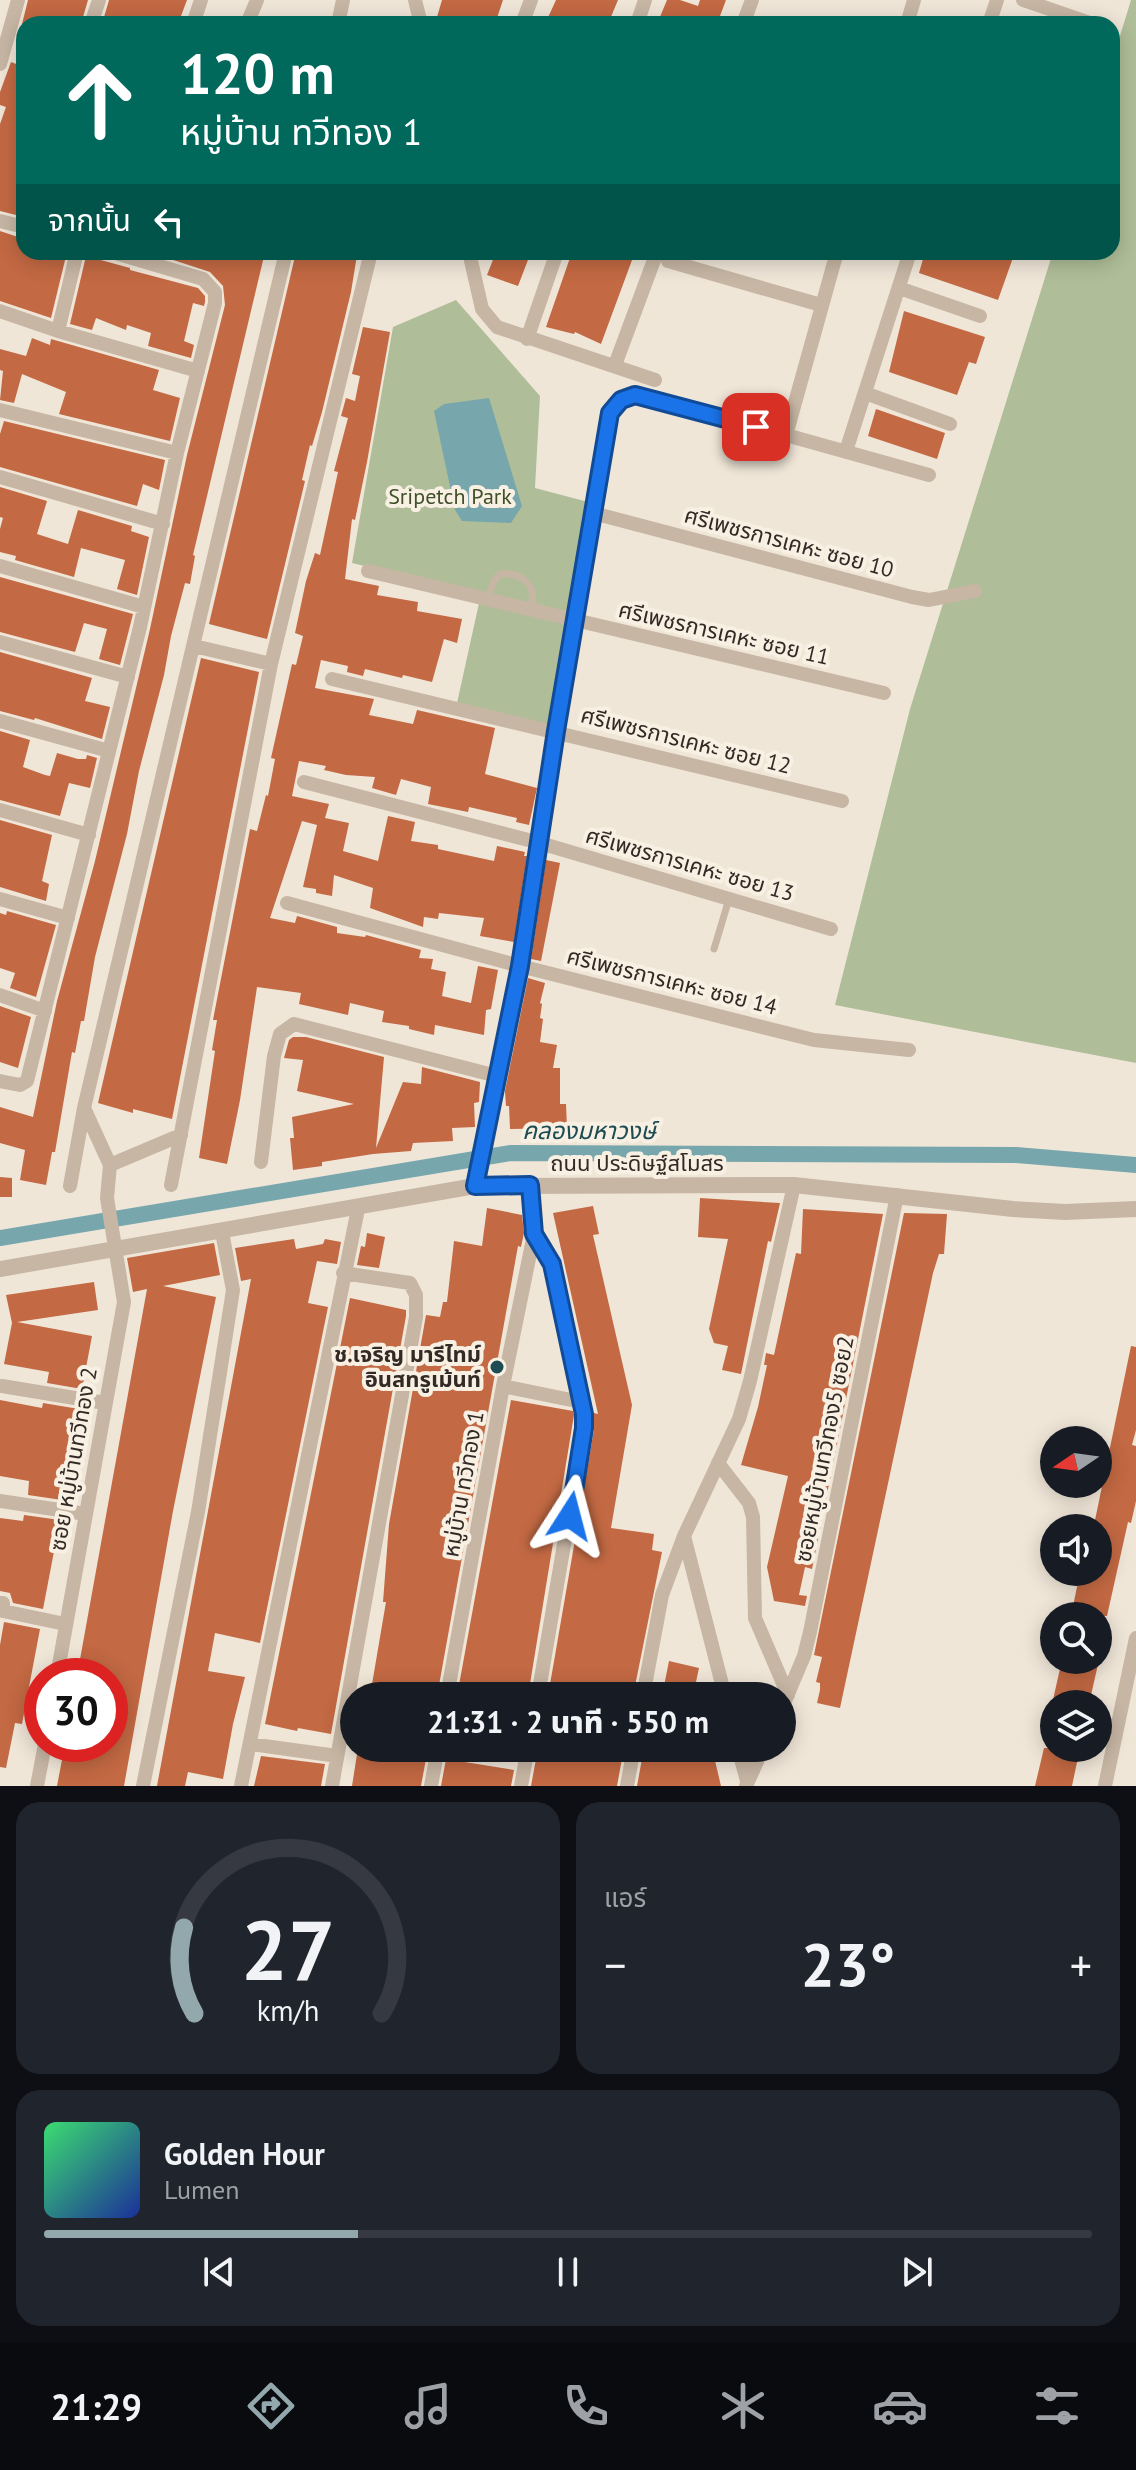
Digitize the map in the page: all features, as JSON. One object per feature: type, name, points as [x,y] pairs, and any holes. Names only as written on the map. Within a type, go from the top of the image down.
[{"type":"street","points":[[0,64],[18,0]]},
{"type":"street","points":[[1023,0],[1070,16]]},
{"type":"street","points":[[58,331],[75,260]]},
{"type":"street","points":[[0,1081],[20,1085],[27,1081],[128,677],[177,453],[215,303],[215,292],[203,279],[139,260]]},
{"type":"street","points":[[70,1186],[84,1108],[284,260]]},
{"type":"street","points":[[171,1185],[271,664],[369,260]]},
{"type":"street","points":[[471,260],[482,309],[497,327],[655,380]]},
{"type":"street","points":[[527,339],[554,260]]},
{"type":"street","points":[[615,365],[661,260]]},
{"type":"street","points":[[672,260],[821,305]]},
{"type":"street","points":[[786,435],[835,260]]},
{"type":"street","points":[[846,451],[908,260]]},
{"type":"street","points":[[899,288],[980,316]]},
{"type":"street","points":[[0,311],[198,371]]},
{"type":"street","points":[[865,393],[950,424]]},
{"type":"street","points":[[475,1186],[520,966],[610,413],[621,400],[635,395],[929,475]]},
{"type":"street","points":[[0,410],[177,453]]},
{"type":"street","points":[[0,477],[163,524]]},
{"type":"street","name":"ศรีเพชรการเคหะ ซอย 10","points":[[593,513],[912,597],[929,600],[975,591]]},
{"type":"street","points":[[0,566],[144,607]]},
{"type":"street","name":"ศรีเพชรการเคหะ ซอย 11","points":[[368,571],[884,693]]},
{"type":"street","points":[[0,642],[128,677]]},
{"type":"street","points":[[194,646],[271,664]]},
{"type":"street","name":"ศรีเพชรการเคหะ ซอย 12","points":[[332,679],[842,801]]},
{"type":"street","points":[[0,721],[109,751]]},
{"type":"street","name":"ศรีเพชรการเคหะ ซอย 13","points":[[304,782],[540,843],[831,929]]},
{"type":"street","points":[[0,810],[89,835]]},
{"type":"street","points":[[0,899],[68,918]]},
{"type":"street","name":"ศรีเพชรการเคหะ ซอย 14","points":[[287,903],[814,1040],[909,1050]]},
{"type":"street","points":[[0,995],[45,1011]]},
{"type":"street","points":[[261,1162],[274,1056],[280,1034],[294,1024],[497,1076]]},
{"type":"street","points":[[84,1108],[110,1165],[181,1135]]},
{"type":"street","name":"ซอย หมู่บ้านทวีทอง 2","points":[[60,1658],[124,1302],[107,1198],[110,1165]]},
{"type":"street","name":"หมู่บ้าน ทวีทอง 1","points":[[450,1682],[534,1234],[530,1185]]},
{"type":"street","points":[[646,1682],[662,1595],[684,1536],[739,1419],[794,1185]]},
{"type":"street","name":"ถนน ประดิษฐ์สโมสร","points":[[0,1269],[116,1243],[222,1232],[475,1186],[794,1185],[1013,1209],[1065,1212],[1136,1209]]},
{"type":"street","name":"ซอยหมู่บ้านทวีทอง5 ซอย2","points":[[792,1682],[810,1632],[897,1195]]},
{"type":"street","points":[[241,1786],[358,1209]]},
{"type":"street","points":[[143,1786],[198,1512],[233,1290],[222,1232]]},
{"type":"street","points":[[534,1234],[552,1264],[584,1428],[540,1682]]},
{"type":"street","points":[[332,1786],[416,1317],[416,1295],[410,1283],[343,1273]]},
{"type":"street","points":[[2,1386],[105,1403]]},
{"type":"street","points":[[503,1386],[581,1402]]},
{"type":"street","points":[[718,1463],[749,1503],[753,1517],[755,1618],[778,1682]]},
{"type":"street","points":[[0,1501],[86,1514]]},
{"type":"street","points":[[684,1536],[721,1682]]},
{"type":"street","points":[[0,1603],[3,1603],[3,1611],[65,1624]]},
{"type":"street","points":[[1105,1786],[1136,1638]]},
{"type":"street","points":[[250,1744],[337,1756]]},
{"type":"street","points":[[37,1786],[42,1762]]},
{"type":"street","points":[[431,1786],[435,1762]]},
{"type":"street","points":[[521,1786],[525,1762]]},
{"type":"street","points":[[627,1786],[631,1762]]},
{"type":"street","points":[[741,1762],[746,1784]]},
{"type":"street","points":[[746,1784],[756,1762]]},
{"type":"lane","points":[[486,601],[500,574],[516,574],[532,587],[534,597],[530,611]]},
{"type":"lane","points":[[714,949],[729,899]]},
{"type":"green space","points":[[1131,0],[1136,0],[1136,1063],[835,1005],[910,709],[1050,260],[1120,260],[1120,36]]},
{"type":"green space","name":"Sripetch Park","points":[[456,300],[540,396],[535,488],[592,503],[557,730],[457,703],[481,594],[352,563],[393,327]]},
{"type":"water","points":[[489,398],[522,506],[511,523],[462,521],[455,510],[434,411],[444,404]]},
{"type":"building","points":[[28,0],[88,0],[83,16],[24,16]]},
{"type":"building","points":[[109,0],[187,0],[181,16],[104,16]]},
{"type":"building","points":[[442,0],[503,0],[498,16],[437,16]]},
{"type":"building","points":[[556,0],[618,0],[611,16],[549,16]]},
{"type":"building","points":[[667,0],[680,0],[698,6],[700,0],[726,0],[720,16],[660,16]]},
{"type":"building","points":[[11,62],[16,64],[16,215],[0,211],[0,124],[6,107],[0,105],[0,92]]},
{"type":"building","points":[[0,231],[16,236],[16,260],[65,260],[51,318],[0,301]]},
{"type":"building","points":[[85,260],[101,260],[198,288],[205,296],[204,306],[193,303],[184,341],[194,345],[191,358],[148,346],[151,333],[127,325],[126,330],[96,318],[92,330],[70,324]]},
{"type":"building","points":[[173,260],[263,260],[193,555],[190,584],[185,583],[171,636],[127,834],[95,957],[84,1021],[81,1021],[75,1053],[72,1052],[55,1152],[52,1152],[46,1185],[20,1180],[25,1150],[0,1143],[0,1107],[33,1117],[57,1001],[95,861],[187,455],[225,305],[223,286],[210,272]]},
{"type":"building","points":[[294,260],[356,260],[322,412],[310,445],[302,480],[305,481],[267,639],[209,624]]},
{"type":"building","points":[[493,260],[528,260],[518,286],[487,275]]},
{"type":"building","points":[[569,260],[632,260],[601,344],[575,332],[546,327]]},
{"type":"building","points":[[923,260],[1012,260],[998,300],[919,273]]},
{"type":"building","points":[[904,311],[985,337],[976,364],[969,362],[957,395],[889,372]]},
{"type":"building","points":[[363,327],[390,332],[367,462],[355,520],[352,519],[345,579],[379,586],[377,595],[418,602],[417,611],[462,619],[457,643],[444,639],[432,682],[365,669],[363,676],[347,672],[348,666],[321,660],[315,688],[374,699],[369,715],[413,724],[417,710],[495,728],[485,774],[537,788],[529,825],[516,822],[517,818],[469,807],[468,812],[428,804],[431,787],[401,779],[396,795],[372,788],[375,777],[346,775],[324,770],[326,766],[299,761],[292,796],[329,804],[325,818],[349,823],[343,851],[378,861],[388,816],[415,822],[411,841],[438,845],[438,849],[494,861],[497,846],[525,852],[524,856],[527,856],[514,942],[480,936],[484,918],[439,913],[438,919],[424,917],[423,927],[370,908],[373,888],[334,875],[332,896],[303,887],[317,825],[302,821],[270,918],[295,923],[297,916],[337,927],[337,933],[366,935],[421,950],[419,958],[433,959],[431,969],[446,972],[442,996],[471,1003],[478,966],[498,970],[491,1009],[486,1010],[484,1035],[435,1025],[434,1035],[409,1029],[409,1026],[382,1022],[384,1011],[350,1003],[348,1015],[299,1004],[301,993],[257,987],[227,1164],[199,1158],[215,1051],[212,1050],[217,1020],[213,1020],[250,829],[257,831],[268,796],[275,759],[271,758],[292,664],[296,665],[303,636],[295,633],[306,581],[315,553],[320,555],[338,472],[334,471],[348,418],[341,416],[346,398],[355,401],[360,376],[352,374]]},
{"type":"building","points":[[32,338],[50,345],[51,339],[159,370],[153,390],[180,398],[170,441],[59,414],[66,392],[22,374],[14,403],[0,400],[3,371],[0,370],[0,349],[26,356]]},
{"type":"building","points":[[876,409],[945,433],[937,459],[868,436]]},
{"type":"building","points":[[4,421],[165,460],[159,490],[143,484],[137,506],[0,467],[0,434]]},
{"type":"building","points":[[0,487],[47,501],[37,534],[68,544],[78,510],[132,526],[131,531],[149,537],[137,595],[117,589],[125,560],[81,548],[74,577],[15,560],[16,556],[0,552],[3,518],[0,517]]},
{"type":"building","points":[[0,577],[133,614],[120,665],[99,659],[107,629],[84,623],[75,652],[0,632]]},
{"type":"building","points":[[0,652],[92,678],[85,701],[110,707],[102,739],[35,718],[0,711]]},
{"type":"building","points":[[201,658],[259,672],[172,1119],[98,1103]]},
{"type":"building","points":[[0,731],[30,740],[23,767],[45,775],[50,776],[57,753],[78,759],[86,759],[87,755],[97,758],[90,788],[69,783],[60,816],[0,800]]},
{"type":"building","points":[[0,820],[52,835],[42,881],[49,884],[46,901],[0,887]]},
{"type":"building","points":[[546,860],[560,863],[541,961],[531,959]]},
{"type":"building","points":[[7,911],[56,925],[36,997],[10,988],[15,973],[0,968],[0,913],[6,915]]},
{"type":"building","points":[[528,978],[545,983],[540,1003],[540,1018],[543,1019],[540,1042],[557,1045],[553,1068],[560,1068],[560,1104],[566,1104],[567,1128],[510,1129],[505,1091]]},
{"type":"building","points":[[0,1006],[31,1017],[18,1068],[0,1062]]},
{"type":"building","points":[[306,1037],[384,1057],[376,1148],[403,1082],[421,1084],[422,1067],[480,1082],[479,1102],[474,1103],[475,1127],[452,1128],[453,1141],[413,1143],[411,1151],[322,1162],[322,1166],[293,1170],[292,1117],[354,1104],[297,1091],[303,1060],[284,1058],[289,1040]]},
{"type":"building","points":[[0,1177],[12,1178],[12,1197],[0,1197]]},
{"type":"building","points":[[700,1198],[780,1203],[771,1242],[768,1241],[741,1374],[722,1370],[728,1346],[714,1343],[709,1329],[728,1239],[698,1237]]},
{"type":"building","points":[[593,1206],[599,1234],[593,1235],[632,1405],[611,1528],[654,1534],[652,1550],[662,1552],[636,1682],[550,1682],[594,1430],[594,1413],[598,1414],[553,1213]]},
{"type":"building","points":[[487,1208],[522,1215],[524,1233],[521,1247],[518,1246],[440,1682],[372,1682],[386,1602],[383,1602],[389,1524],[426,1315],[440,1317],[443,1302],[447,1302],[454,1241],[482,1246]]},
{"type":"building","points":[[803,1209],[883,1214],[812,1569],[805,1567],[799,1595],[807,1596],[805,1606],[774,1601],[767,1567],[788,1476],[741,1465],[758,1407],[767,1365],[764,1365],[766,1353],[774,1355],[796,1253],[801,1254]]},
{"type":"building","points":[[904,1213],[947,1214],[944,1254],[939,1254],[933,1273],[840,1708],[817,1703],[820,1683],[816,1682],[822,1657],[814,1655]]},
{"type":"building","points":[[367,1233],[385,1237],[379,1268],[357,1265]]},
{"type":"building","points":[[294,1239],[296,1249],[323,1244],[325,1239],[341,1242],[337,1264],[317,1261],[308,1303],[328,1307],[260,1643],[215,1633],[208,1671],[245,1677],[223,1779],[188,1772],[185,1786],[157,1786],[251,1279],[241,1281],[235,1248]]},
{"type":"building","points":[[214,1243],[220,1275],[163,1286],[216,1297],[173,1511],[124,1786],[57,1786],[62,1762],[128,1762],[128,1658],[80,1658],[147,1289],[133,1292],[127,1258]]},
{"type":"building","points":[[94,1282],[98,1310],[17,1322],[92,1336],[82,1389],[47,1383],[49,1372],[4,1364],[12,1323],[6,1295]]},
{"type":"building","points":[[350,1298],[406,1310],[331,1734],[265,1724]]},
{"type":"building","points":[[1131,1346],[1136,1347],[1136,1430],[1132,1445],[1136,1446],[1136,1501],[1131,1523],[1128,1522],[1110,1602],[1074,1602],[1077,1586],[1112,1586],[1112,1514],[1096,1514],[1100,1498],[1112,1498],[1112,1438]]},
{"type":"building","points":[[0,1400],[42,1408],[43,1403],[79,1409],[62,1500],[28,1495],[29,1481],[0,1476]]},
{"type":"building","points":[[511,1400],[573,1411],[530,1682],[460,1682]]},
{"type":"building","points":[[24,1515],[60,1520],[43,1609],[13,1603],[10,1593],[0,1591],[0,1518],[23,1521]]},
{"type":"building","points":[[4,1622],[40,1629],[35,1658],[24,1658],[24,1713],[22,1724],[15,1723],[6,1768],[0,1767],[0,1645]]},
{"type":"building","points":[[669,1661],[699,1668],[696,1682],[665,1682]]},
{"type":"building","points":[[1059,1674],[1096,1674],[1092,1690],[1055,1690]]},
{"type":"building","points":[[261,1756],[325,1764],[321,1786],[254,1786]]},
{"type":"building","points":[[356,1762],[425,1762],[421,1786],[352,1786]]},
{"type":"building","points":[[445,1762],[514,1770],[511,1786],[441,1786]]},
{"type":"building","points":[[535,1762],[621,1762],[617,1786],[531,1786]]},
{"type":"building","points":[[641,1762],[715,1762],[721,1786],[637,1786]]},
{"type":"building","points":[[1041,1762],[1077,1762],[1072,1786],[1035,1786]]},
{"type":"waterway","name":"คลองมหาวงษ์","points":[[0,1238],[511,1153],[1016,1155],[1136,1165]]},
{"type":"place","name":"ช.เจริญ มารีไทม์ อินสทรูเม้นท์","points":[[497,1367]]},
{"type":"route","points":[[570,1516],[584,1414],[552,1264],[534,1234],[530,1185],[475,1186],[520,966],[610,413],[621,400],[635,395],[756,427]]}]
